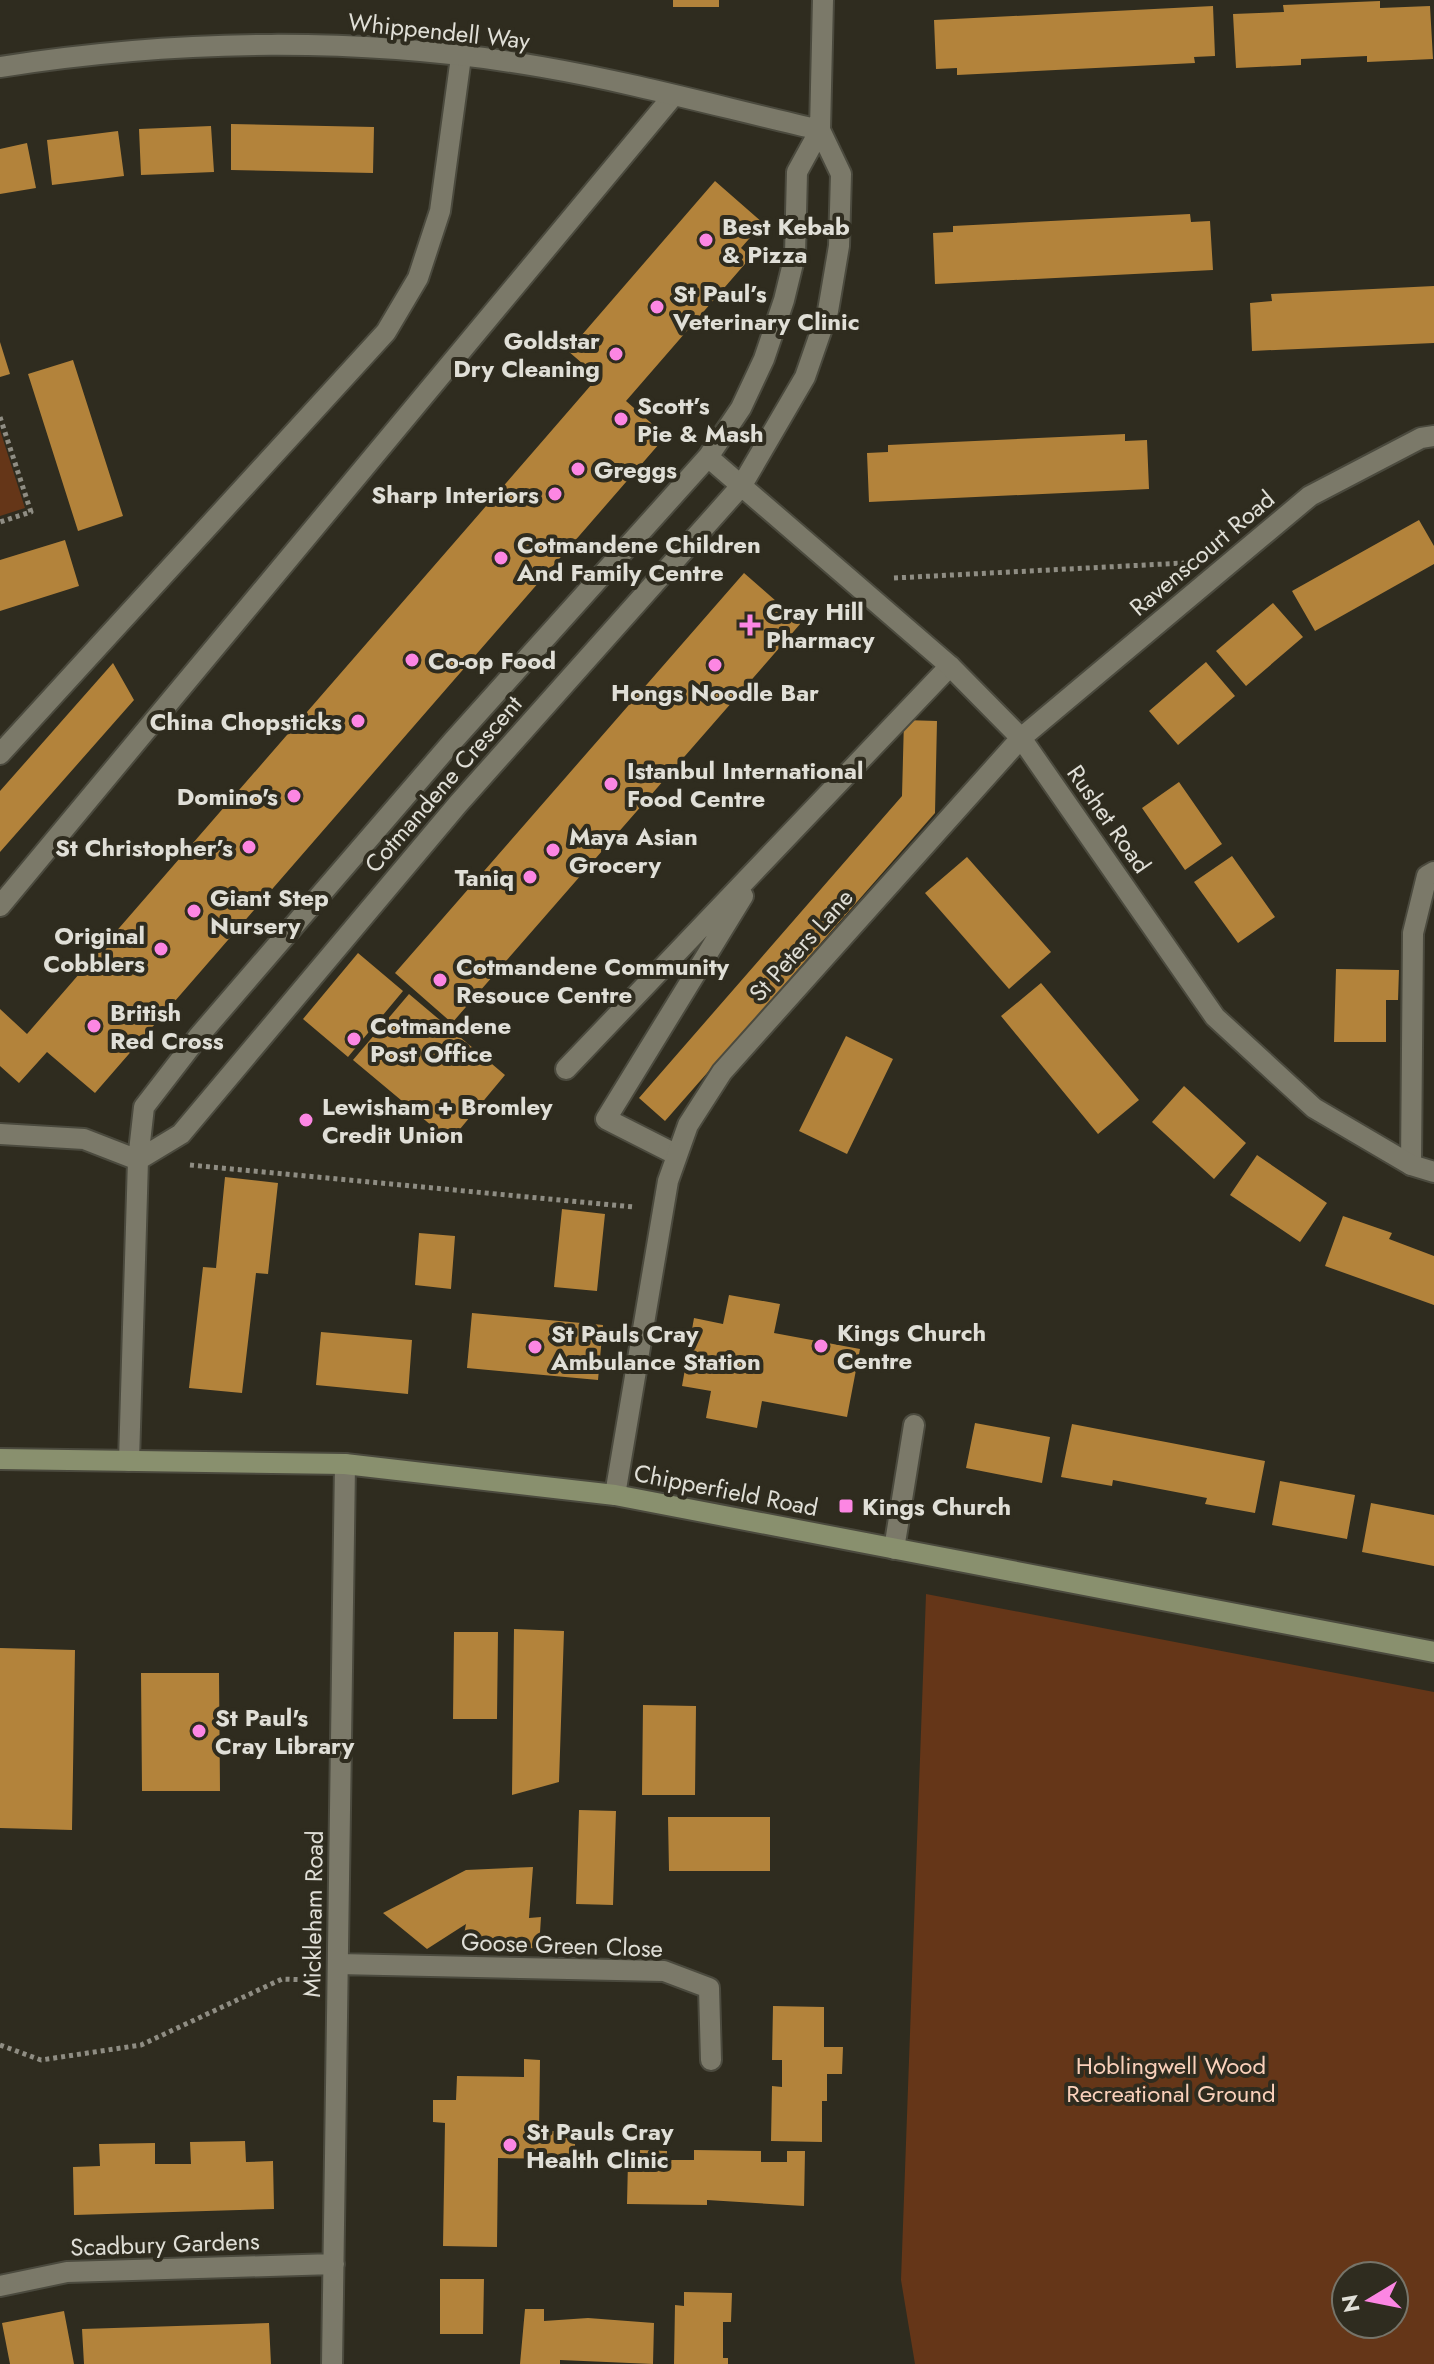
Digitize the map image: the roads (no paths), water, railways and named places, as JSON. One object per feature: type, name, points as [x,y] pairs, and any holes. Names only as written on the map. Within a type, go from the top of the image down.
[{"type":"street","points":[[820,130],[823,0]]},
{"type":"street","name":"Whippendell Way","points":[[0,67],[147,49],[241,45],[339,47],[542,67],[820,130]]},
{"type":"street","points":[[0,754],[386,332],[418,278],[440,211],[461,57]]},
{"type":"street","points":[[0,906],[673,96]]},
{"type":"street","name":"Cotmandene Crescent","points":[[129,1461],[138,1160],[144,1107],[198,1037],[453,741],[708,457],[741,408],[764,359],[784,300],[796,244],[797,172],[820,130]]},
{"type":"street","name":"Cotmandene Crescent","points":[[138,1160],[181,1134],[458,804],[742,485],[805,377],[828,311],[839,246],[841,174],[820,130]]},
{"type":"street","name":"Ravenscourt Road","points":[[1021,738],[1310,496],[1421,438],[1434,436]]},
{"type":"street","name":"Rushet Road","points":[[708,457],[950,666],[1021,738],[1215,1017],[1314,1108],[1411,1165],[1434,1172]]},
{"type":"street","points":[[566,1069],[950,666]]},
{"type":"street","name":"St Peters Lane","points":[[615,1495],[663,1209],[675,1154],[688,1125],[722,1072],[1021,738]]},
{"type":"street","points":[[675,1154],[606,1119],[764,861]]},
{"type":"street","points":[[1411,1165],[1413,933],[1427,876],[1434,872]]},
{"type":"street","points":[[0,1134],[84,1139],[138,1160]]},
{"type":"street","points":[[894,1549],[914,1425]]},
{"type":"street","name":"Chipperfield Road","points":[[0,1459],[345,1464],[615,1495],[1434,1652]]},
{"type":"street","name":"Mickleham Road","points":[[332,2364],[345,1464]]},
{"type":"street","name":"Goose Green Close","points":[[338,1972],[664,1971],[709,1988],[711,2060]]},
{"type":"street","name":"Scadbury Gardens","points":[[0,2286],[67,2272],[334,2264]]},
{"type":"place","name":"Best Kebab & Pizza","points":[[706,240]]},
{"type":"place","name":"St Paul’s Veterinary Clinic","points":[[657,307]]},
{"type":"place","name":"Goldstar Dry Cleaning","points":[[616,354]]},
{"type":"place","name":"Scott’s Pie & Mash","points":[[621,419]]},
{"type":"place","name":"Greggs","points":[[578,469]]},
{"type":"place","name":"Sharp Interiors","points":[[555,494]]},
{"type":"place","name":"Cotmandene Children And Family Centre","points":[[501,558]]},
{"type":"place","name":"Cray Hill Pharmacy","points":[[750,625]]},
{"type":"place","name":"Co-op Food","points":[[412,660]]},
{"type":"place","name":"Hongs Noodle Bar","points":[[715,665]]},
{"type":"place","name":"China Chopsticks","points":[[358,721]]},
{"type":"place","name":"Istanbul International Food Centre","points":[[611,784]]},
{"type":"place","name":"Domino's","points":[[294,796]]},
{"type":"place","name":"St Christopher’s","points":[[249,847]]},
{"type":"place","name":"Maya Asian Grocery","points":[[553,850]]},
{"type":"place","name":"Taniq","points":[[530,877]]},
{"type":"place","name":"Giant Step Nursery","points":[[194,911]]},
{"type":"place","name":"Original Cobblers","points":[[161,949]]},
{"type":"place","name":"Cotmandene Community Resouce Centre","points":[[440,980]]},
{"type":"place","name":"British Red Cross","points":[[94,1026]]},
{"type":"place","name":"Cotmandene Post Office","points":[[354,1039]]},
{"type":"place","name":"Lewisham + Bromley Credit Union","points":[[306,1120]]},
{"type":"place","name":"Kings Church Centre","points":[[821,1346]]},
{"type":"place","name":"St Pauls Cray Ambulance Station","points":[[535,1347]]},
{"type":"place","name":"Kings Church","points":[[846,1506]]},
{"type":"place","name":"St Paul's Cray Library","points":[[199,1731]]},
{"type":"place","name":"St Pauls Cray Health Clinic","points":[[510,2145]]},
{"type":"park label","name":"Hoblingwell Wood Recreational Ground","points":[[1171,2079]]}]
